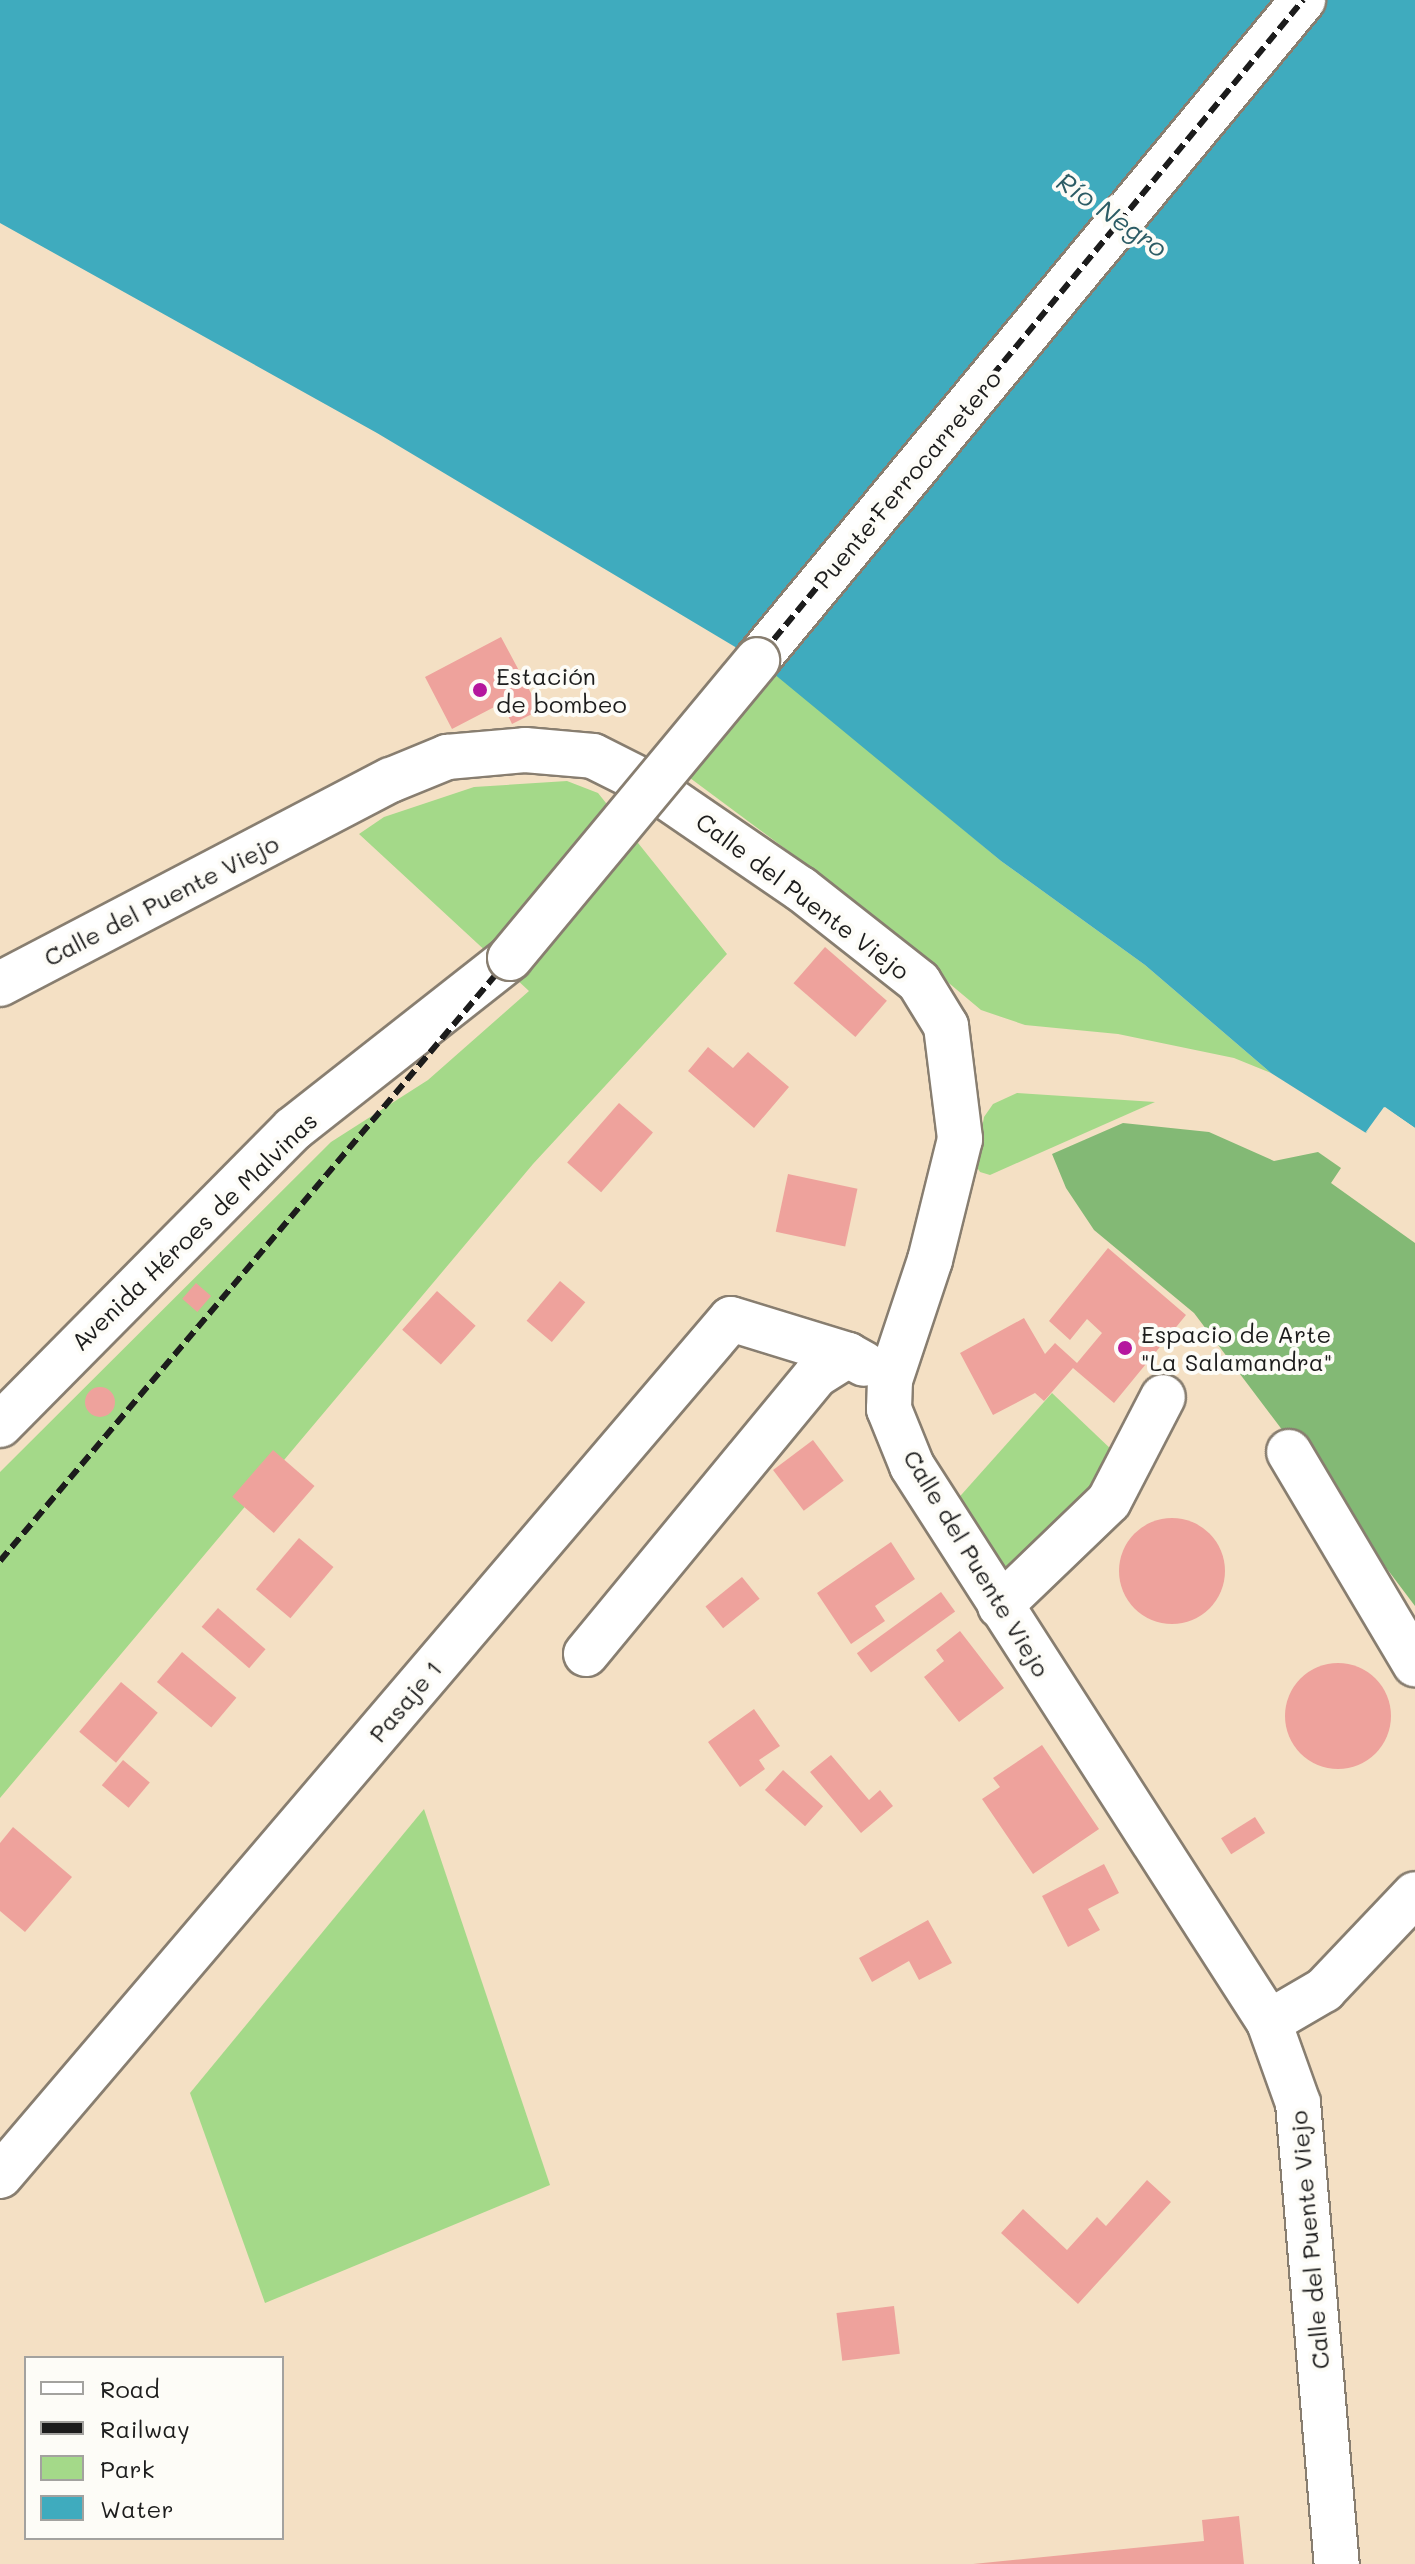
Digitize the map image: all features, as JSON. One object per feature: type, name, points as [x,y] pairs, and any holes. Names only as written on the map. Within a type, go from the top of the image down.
[{"type":"street","name":"Puente Ferrocarretero","points":[[510,958],[1303,0]]},
{"type":"street","name":"Calle del Puente Viejo","points":[[0,984],[391,780],[447,757],[525,750],[593,756],[643,781],[801,889],[919,982],[946,1026],[960,1139],[930,1260],[890,1380],[889,1409],[912,1466],[1269,2022],[1298,2103],[1337,2564]]},
{"type":"street","name":"Avenida Héroes de Malvinas","points":[[0,1425],[293,1129],[510,958]]},
{"type":"street","name":"Pasaje 1","points":[[0,2176],[731,1319],[848,1355]]},
{"type":"street","points":[[586,1654],[816,1375],[848,1355],[890,1380]]},
{"type":"street","points":[[1000,1606],[1109,1501],[1163,1397]]},
{"type":"street","points":[[1289,1452],[1415,1664]]},
{"type":"street","points":[[1269,2022],[1324,1990],[1415,1894]]},
{"type":"green space","points":[[777,673],[1001,861],[1145,965],[1271,1073],[1234,1058],[1118,1034],[1025,1025],[981,1010],[814,870],[690,778]]},
{"type":"green space","points":[[567,781],[598,793],[727,954],[533,1164],[0,1798],[0,1472],[331,1142],[428,1080],[529,991],[359,834],[384,817],[474,787]]},
{"type":"green space","points":[[1017,1093],[1155,1102],[990,1175],[980,1172],[975,1164],[984,1117],[993,1104]]},
{"type":"green space","points":[[1123,1123],[1209,1132],[1274,1161],[1318,1152],[1341,1168],[1331,1183],[1415,1243],[1415,1606],[1194,1313],[1094,1230],[1066,1188],[1052,1154]]},
{"type":"green space","points":[[1052,1393],[1114,1452],[1117,1463],[1006,1578],[954,1503]]},
{"type":"green space","points":[[424,1809],[550,2185],[265,2303],[190,2093]]},
{"type":"water","name":"Río Negro","points":[[0,0],[1415,0],[1415,1128],[1385,1107],[1366,1133],[1271,1073],[1145,965],[1001,861],[757,660],[377,433],[0,223]]},
{"type":"pier","points":[[1384,1107],[1415,1128],[1415,1132],[1385,1112],[1363,1136]]},
{"type":"building","name":"Estación de bombeo","points":[[501,637],[540,710],[512,724],[502,703],[452,729],[425,677]]},
{"type":"building","points":[[825,947],[887,1001],[855,1037],[794,983]]},
{"type":"building","points":[[708,1047],[733,1068],[748,1052],[789,1087],[754,1128],[688,1071]]},
{"type":"building","points":[[619,1103],[653,1133],[601,1192],[567,1163]]},
{"type":"building","points":[[788,1174],[857,1189],[845,1246],[776,1232]]},
{"type":"building","points":[[1108,1248],[1186,1315],[1114,1403],[1073,1368],[1044,1401],[1035,1393],[993,1415],[960,1353],[1024,1318],[1045,1354],[1055,1343],[1077,1363],[1102,1333],[1087,1319],[1070,1340],[1049,1321]]},
{"type":"building","points":[[560,1281],[585,1302],[552,1342],[527,1321]]},
{"type":"building","points":[[196,1283],[211,1296],[197,1312],[182,1299]]},
{"type":"building","points":[[437,1291],[476,1326],[441,1364],[402,1330]]},
{"type":"building","points":[[100,1387],[110,1392],[115,1402],[110,1412],[100,1417],[90,1412],[85,1402],[90,1392]]},
{"type":"building","points":[[813,1440],[844,1481],[804,1511],[773,1470]]},
{"type":"building","points":[[273,1450],[315,1486],[274,1533],[232,1497]]},
{"type":"building","points":[[1172,1518],[1192,1522],[1209,1534],[1221,1551],[1225,1571],[1221,1591],[1209,1608],[1192,1620],[1172,1624],[1152,1620],[1135,1608],[1123,1591],[1119,1571],[1123,1551],[1135,1534],[1152,1522]]},
{"type":"building","points":[[299,1538],[333,1567],[290,1618],[256,1589]]},
{"type":"building","points":[[891,1542],[915,1579],[875,1606],[885,1621],[851,1644],[817,1593]]},
{"type":"building","points":[[742,1577],[760,1599],[723,1628],[705,1607]]},
{"type":"building","points":[[941,1592],[955,1611],[871,1673],[857,1653]]},
{"type":"building","points":[[218,1608],[266,1649],[249,1668],[202,1627]]},
{"type":"building","points":[[960,1631],[1004,1688],[959,1722],[924,1677],[944,1661],[936,1650]]},
{"type":"building","points":[[182,1652],[236,1698],[211,1728],[157,1682]]},
{"type":"building","points":[[1338,1663],[1358,1667],[1375,1679],[1387,1696],[1391,1716],[1387,1736],[1375,1753],[1358,1765],[1338,1769],[1318,1765],[1301,1753],[1289,1736],[1285,1716],[1289,1696],[1301,1679],[1318,1667]]},
{"type":"building","points":[[121,1682],[158,1713],[116,1763],[79,1732]]},
{"type":"building","points":[[754,1709],[780,1746],[759,1760],[765,1769],[740,1787],[708,1742]]},
{"type":"building","points":[[1042,1745],[1099,1829],[1033,1874],[982,1799],[1000,1787],[993,1778]]},
{"type":"building","points":[[831,1755],[869,1800],[880,1790],[893,1806],[861,1833],[810,1772]]},
{"type":"building","points":[[123,1760],[150,1782],[129,1808],[102,1785]]},
{"type":"building","points":[[783,1770],[823,1806],[805,1826],[765,1790]]},
{"type":"building","points":[[1255,1817],[1265,1833],[1231,1854],[1221,1838]]},
{"type":"building","points":[[13,1827],[72,1877],[25,1932],[0,1911],[0,1843]]},
{"type":"building","points":[[1104,1864],[1119,1893],[1088,1909],[1100,1930],[1068,1947],[1042,1896]]},
{"type":"building","points":[[928,1920],[952,1963],[919,1980],[909,1961],[872,1982],[859,1958]]},
{"type":"building","points":[[1147,2180],[1171,2202],[1078,2304],[1001,2233],[1023,2209],[1067,2250],[1097,2217],[1106,2226]]},
{"type":"building","points":[[894,2306],[900,2354],[842,2361],[836,2313]]},
{"type":"building","points":[[1239,2516],[1244,2564],[973,2564],[1204,2541],[1202,2520]]},
{"type":"railway","points":[[0,1561],[510,958],[1303,0]]},
{"type":"place","name":"Estación de bombeo","points":[[480,690]]},
{"type":"place","name":"Espacio de Arte \"La Salamandra\"","points":[[1125,1348]]}]
